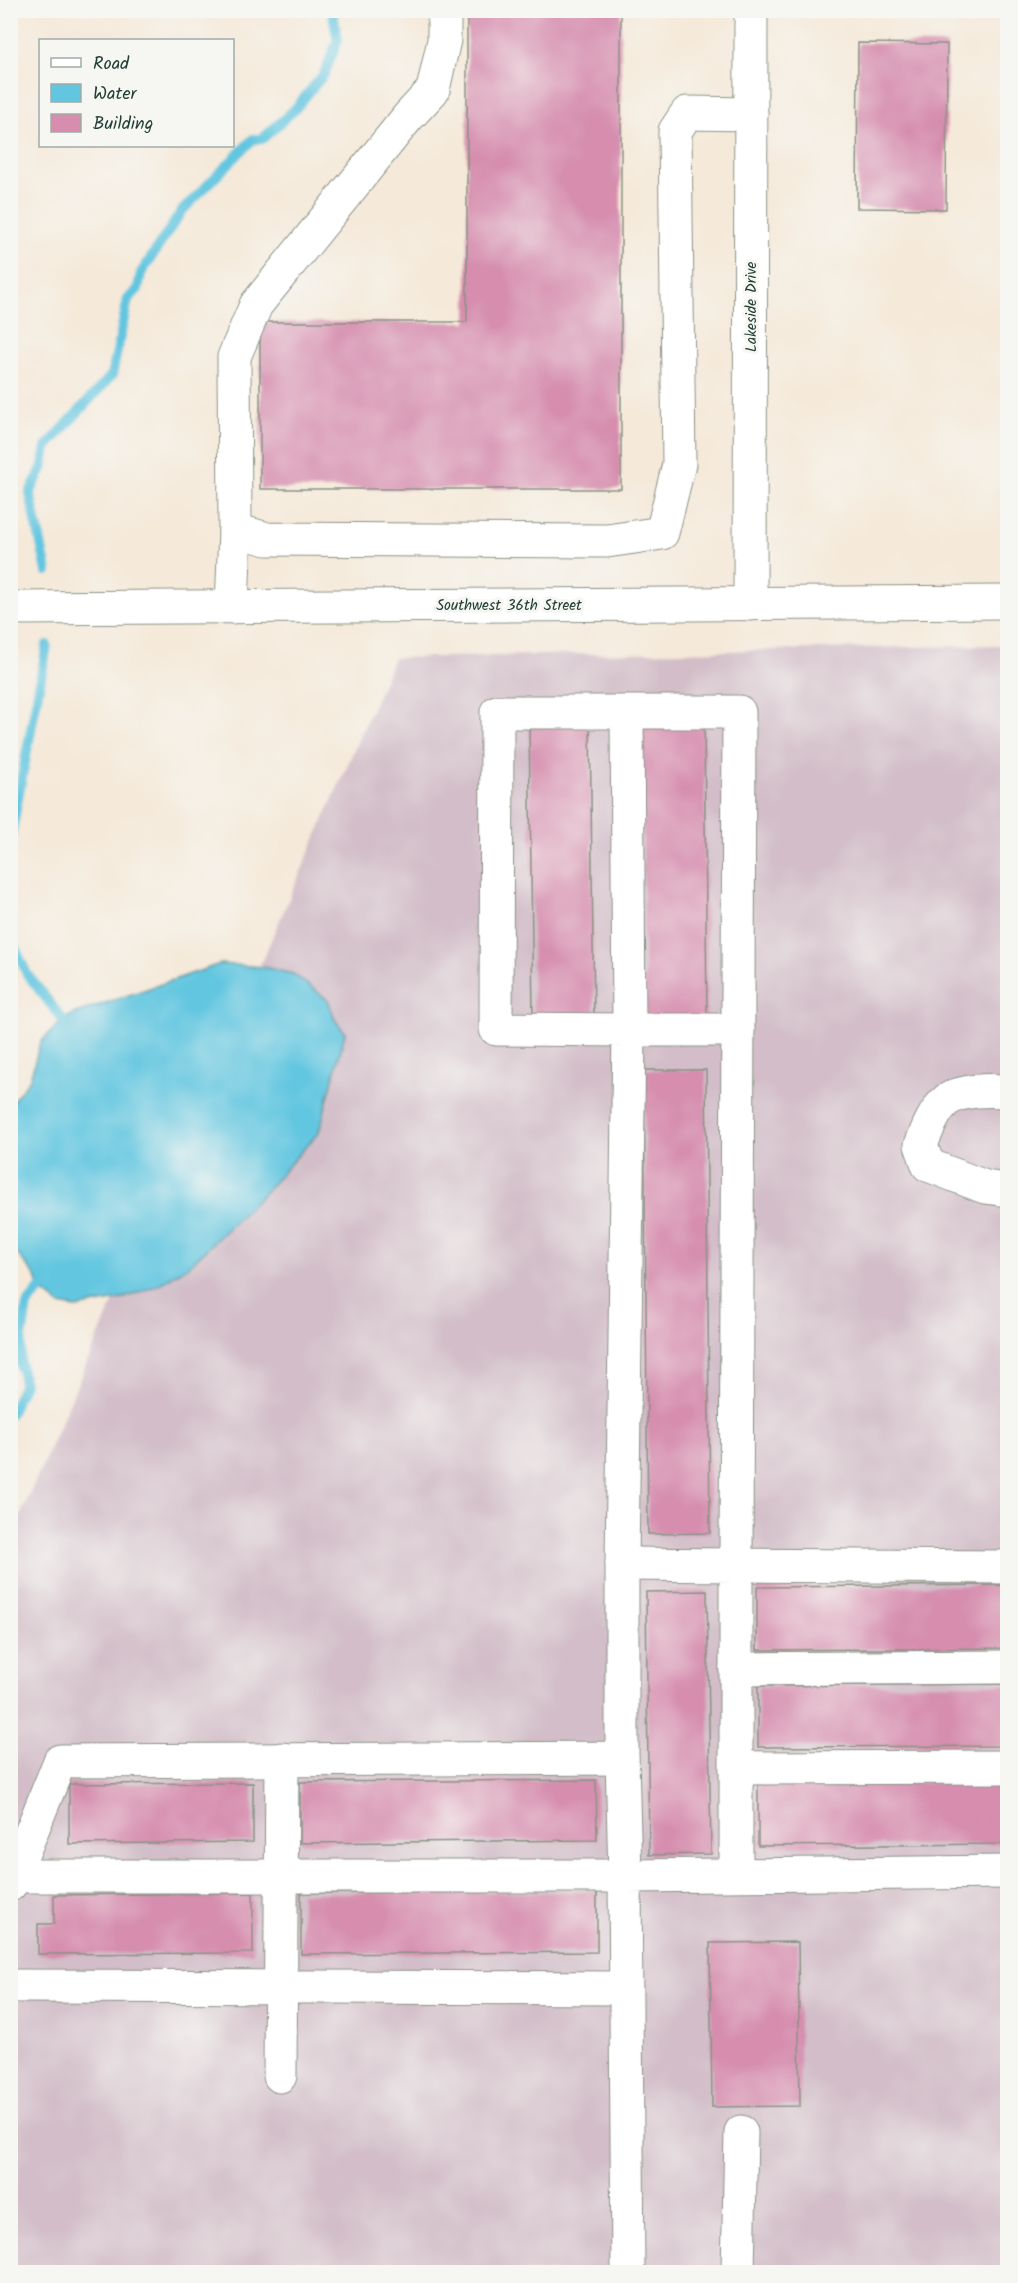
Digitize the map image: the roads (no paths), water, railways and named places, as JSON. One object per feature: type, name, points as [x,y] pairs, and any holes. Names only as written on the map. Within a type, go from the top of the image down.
[{"type":"street","points":[[232,607],[235,530],[234,357],[256,305],[408,117],[433,90],[444,40],[444,10]]},
{"type":"street","name":"Lakeside Drive","points":[[750,604],[751,10]]},
{"type":"street","points":[[235,530],[267,538],[396,540],[607,541],[662,533],[679,464],[675,131],[687,113],[751,114]]},
{"type":"street","name":"Southwest 36th Street","points":[[10,608],[1008,602]]},
{"type":"street","points":[[736,1874],[739,712],[497,712],[496,1029],[738,1030]]},
{"type":"street","points":[[627,713],[629,1030],[622,1564],[622,1758],[628,2272]]},
{"type":"street","points":[[1008,1092],[975,1090],[947,1100],[928,1126],[921,1145],[928,1165],[985,1187],[1008,1190]]},
{"type":"street","points":[[622,1564],[1008,1567]]},
{"type":"street","points":[[736,1669],[1008,1667]]},
{"type":"street","points":[[622,1758],[60,1761],[12,1880],[280,1876],[625,1876],[1008,1872]]},
{"type":"street","points":[[280,2076],[282,1759]]},
{"type":"street","points":[[736,1768],[1008,1767]]},
{"type":"street","points":[[10,1986],[625,1988]]},
{"type":"street","points":[[738,2272],[741,2133]]},
{"type":"water","points":[[220,964],[263,967],[293,974],[328,1000],[335,1020],[345,1033],[319,1132],[263,1194],[189,1266],[158,1285],[122,1299],[76,1308],[60,1305],[40,1289],[36,1277],[11,1246],[11,1115],[14,1099],[30,1079],[40,1043],[63,1020],[73,1014]]},
{"type":"waterway","points":[[47,571],[30,493],[43,466],[46,447],[112,375],[128,299],[138,289],[141,273],[181,212],[253,139],[262,139],[295,109],[324,74],[338,40],[332,10]]},
{"type":"waterway","points":[[10,840],[47,645]]},
{"type":"waterway","points":[[10,937],[27,974],[63,1020]]},
{"type":"waterway","points":[[10,1414],[24,1384],[20,1361],[27,1305],[40,1289]]}]
